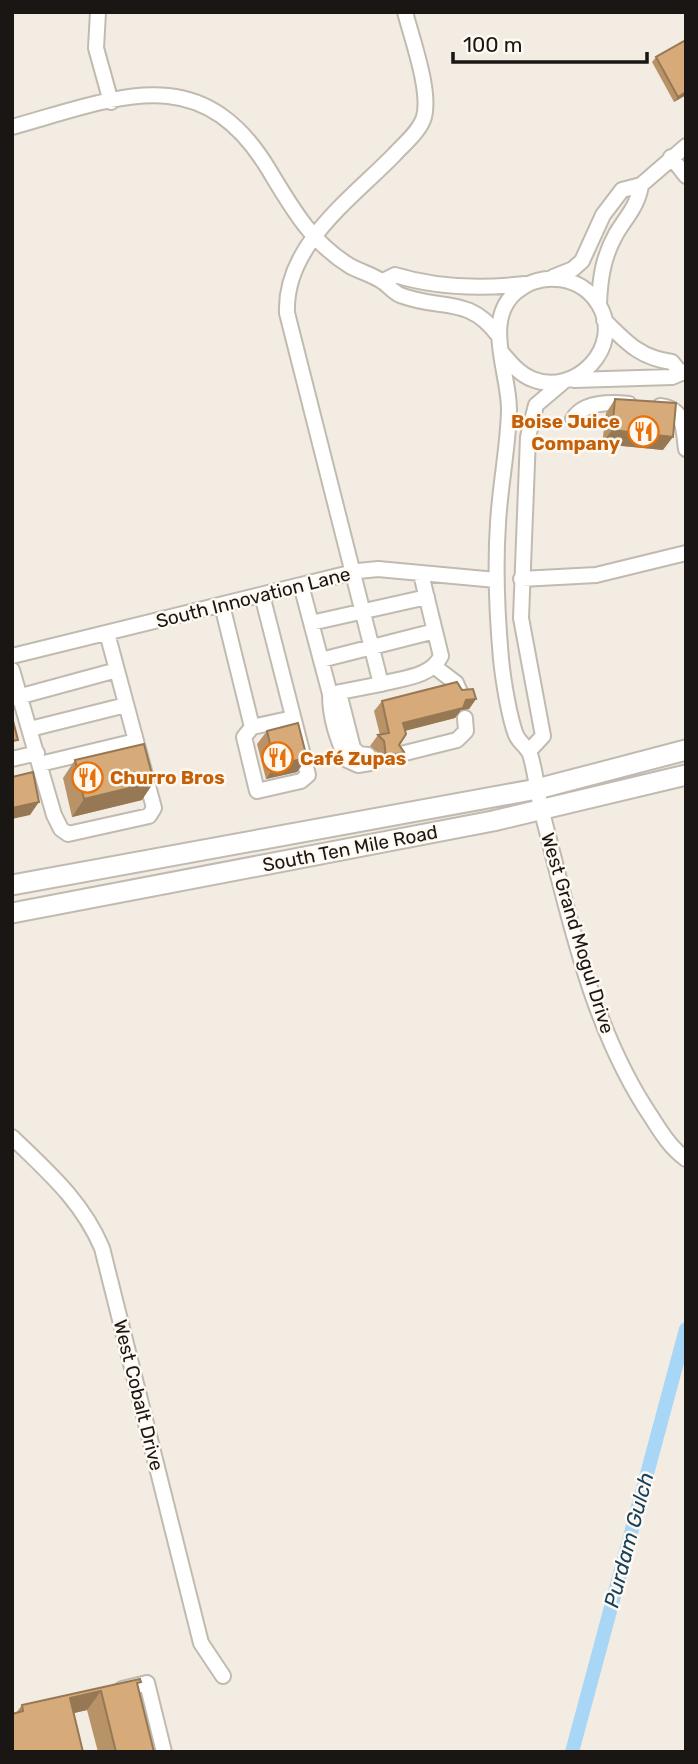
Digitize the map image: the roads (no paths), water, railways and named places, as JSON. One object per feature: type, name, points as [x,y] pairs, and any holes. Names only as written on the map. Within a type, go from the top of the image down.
[{"type":"main road","name":"South Ten Mile Road","points":[[12,885],[537,789],[686,750]]},
{"type":"main road","name":"South Ten Mile Road","points":[[12,913],[541,810],[686,775]]},
{"type":"street","points":[[98,12],[96,48],[111,102]]},
{"type":"street","points":[[381,684],[287,313],[289,277],[313,237],[410,138],[424,118],[425,96],[405,12]]},
{"type":"street","points":[[12,127],[111,102],[169,95],[197,100],[228,118],[252,141],[288,203],[313,237],[350,266],[383,281],[396,294],[421,302],[465,306],[486,318],[498,335],[501,352],[529,379],[546,384],[673,377],[683,372],[672,362],[652,359],[633,349],[604,320],[598,304],[583,288],[565,279],[552,278]]},
{"type":"street","points":[[498,335],[508,302],[518,290],[573,269],[582,261],[603,215],[622,190],[641,185],[686,146]]},
{"type":"street","points":[[671,157],[686,176]]},
{"type":"street","points":[[598,304],[603,261],[616,234],[639,201],[641,185]]},
{"type":"street","points":[[383,281],[394,275],[423,284],[467,287],[533,283]]},
{"type":"street","points":[[529,751],[543,736],[528,665],[521,579],[528,437],[536,405],[594,361],[601,348],[604,320]]},
{"type":"street","name":"West Grand Mogul Drive","points":[[501,352],[508,384],[509,412],[498,513],[496,580],[502,664],[517,736],[529,751],[541,810],[608,1039],[639,1100],[673,1150],[686,1159]]},
{"type":"street","points":[[573,419],[578,411],[585,408],[614,402],[674,408],[680,414],[686,449]]},
{"type":"street","points":[[521,579],[596,575],[686,553]]},
{"type":"street","name":"South Innovation Lane","points":[[12,656],[351,573],[378,569],[496,580]]},
{"type":"street","points":[[335,694],[381,684],[435,667],[441,656],[421,574]]},
{"type":"street","points":[[301,585],[321,660],[335,694],[333,720],[347,760],[358,765],[369,759]]},
{"type":"street","points":[[262,595],[293,718],[307,775],[301,781],[257,792],[244,737],[252,727],[293,718]]},
{"type":"street","points":[[311,623],[427,597]]},
{"type":"street","points":[[222,605],[252,727]]},
{"type":"street","points":[[321,660],[435,631]]},
{"type":"street","points":[[12,670],[16,698],[30,729],[54,815],[61,829],[68,834],[149,816],[154,808],[107,633]]},
{"type":"street","points":[[435,667],[448,677],[456,692]]},
{"type":"street","points":[[16,698],[117,670]]},
{"type":"street","points":[[30,729],[126,705]]},
{"type":"street","points":[[400,751],[457,740],[466,731],[461,719]]},
{"type":"street","points":[[12,759],[38,758],[136,741]]},
{"type":"street","name":"West Cobalt Drive","points":[[12,1137],[71,1193],[90,1220],[102,1248],[201,1643],[223,1676]]},
{"type":"street","points":[[106,1693],[147,1683],[164,1752]]},
{"type":"waterway","name":"Purdam Gulch","points":[[572,1752],[686,1329]]},
{"type":"place","name":"Boise Juice Company","points":[[643,432]]},
{"type":"place","name":"Café Zupas","points":[[277,758]]},
{"type":"place","name":"Churro Bros","points":[[87,777]]}]
